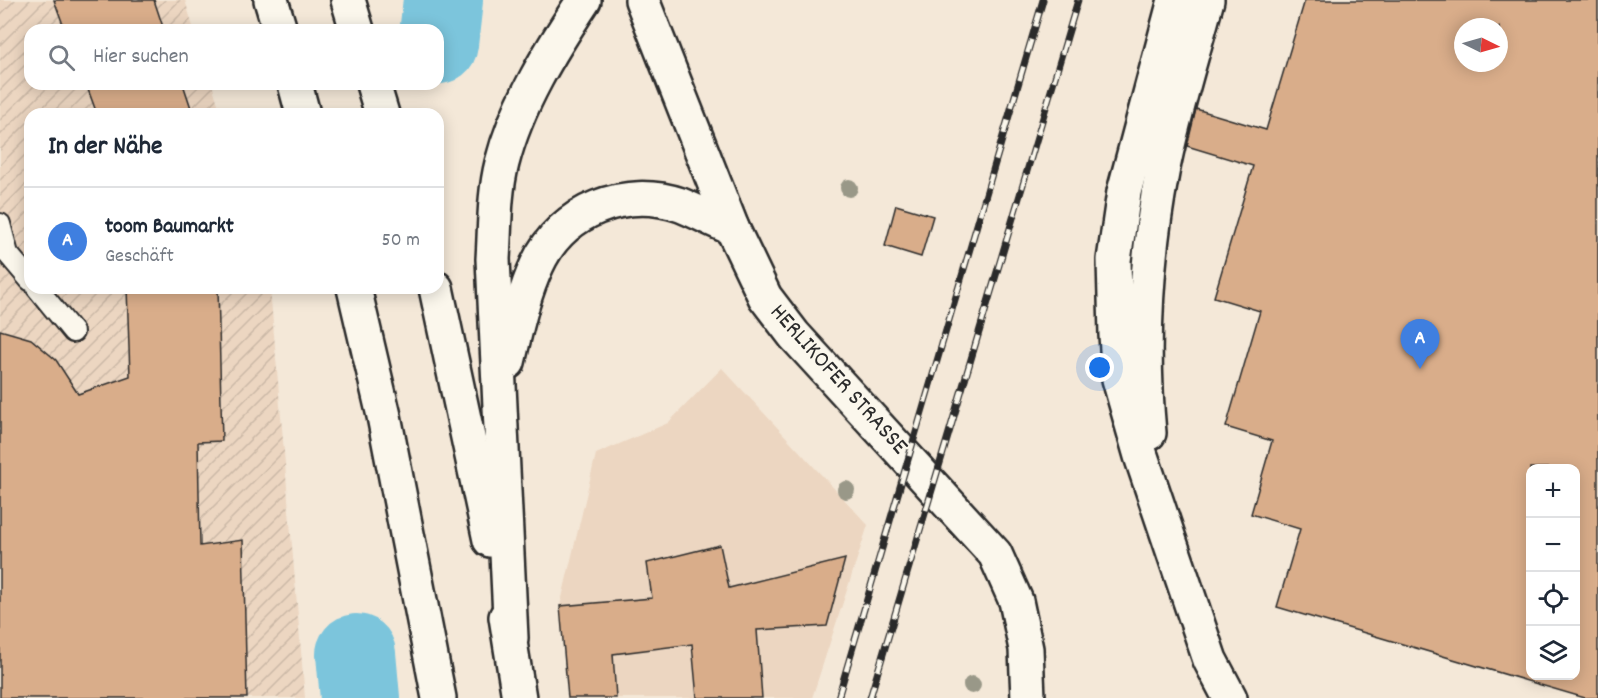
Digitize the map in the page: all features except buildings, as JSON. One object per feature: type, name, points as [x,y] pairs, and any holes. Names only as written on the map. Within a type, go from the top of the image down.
[{"type":"main road","points":[[271,0],[278,24]]},
{"type":"main road","points":[[348,0],[355,24]]},
{"type":"main road","points":[[511,638],[493,260],[496,204],[502,164],[517,122],[552,50],[584,0]]},
{"type":"main road","name":"HERLIKOFER STRASSE","points":[[642,0],[732,228],[765,297],[794,335],[995,554],[1016,600],[1026,649],[1028,698]]},
{"type":"main road","points":[[1175,0],[1124,192],[1114,260],[1119,379],[1141,456],[1210,660],[1230,698]]},
{"type":"main road","points":[[1155,495],[1146,399],[1146,310],[1152,239],[1162,172],[1207,0]]},
{"type":"main road","points":[[297,90],[301,108]]},
{"type":"main road","points":[[375,90],[380,108]]},
{"type":"main road","points":[[499,395],[525,296],[538,263],[557,235],[579,215],[602,204],[632,198],[680,205],[732,228]]},
{"type":"main road","points":[[355,294],[384,416],[439,698]]},
{"type":"main road","points":[[436,294],[511,638],[519,698]]},
{"type":"lane","points":[[0,224],[4,252],[24,274]]},
{"type":"lane","points":[[42,294],[73,332]]},
{"type":"shaded area","points":[[0,0],[185,0],[192,24],[24,24],[24,90],[214,90],[219,108],[24,108],[24,294],[271,294],[305,698],[0,698]]},
{"type":"shaded area","points":[[722,368],[868,525],[812,698],[569,698],[560,606],[596,454],[668,423]]},
{"type":"waterway","points":[[440,24],[443,0]]},
{"type":"waterway","points":[[356,654],[360,698]]},
{"type":"railway","points":[[838,698],[1043,0]]},
{"type":"railway","points":[[870,698],[1078,0]]},
{"type":"place","name":"toom Baumarkt","points":[[1420,369]]}]
